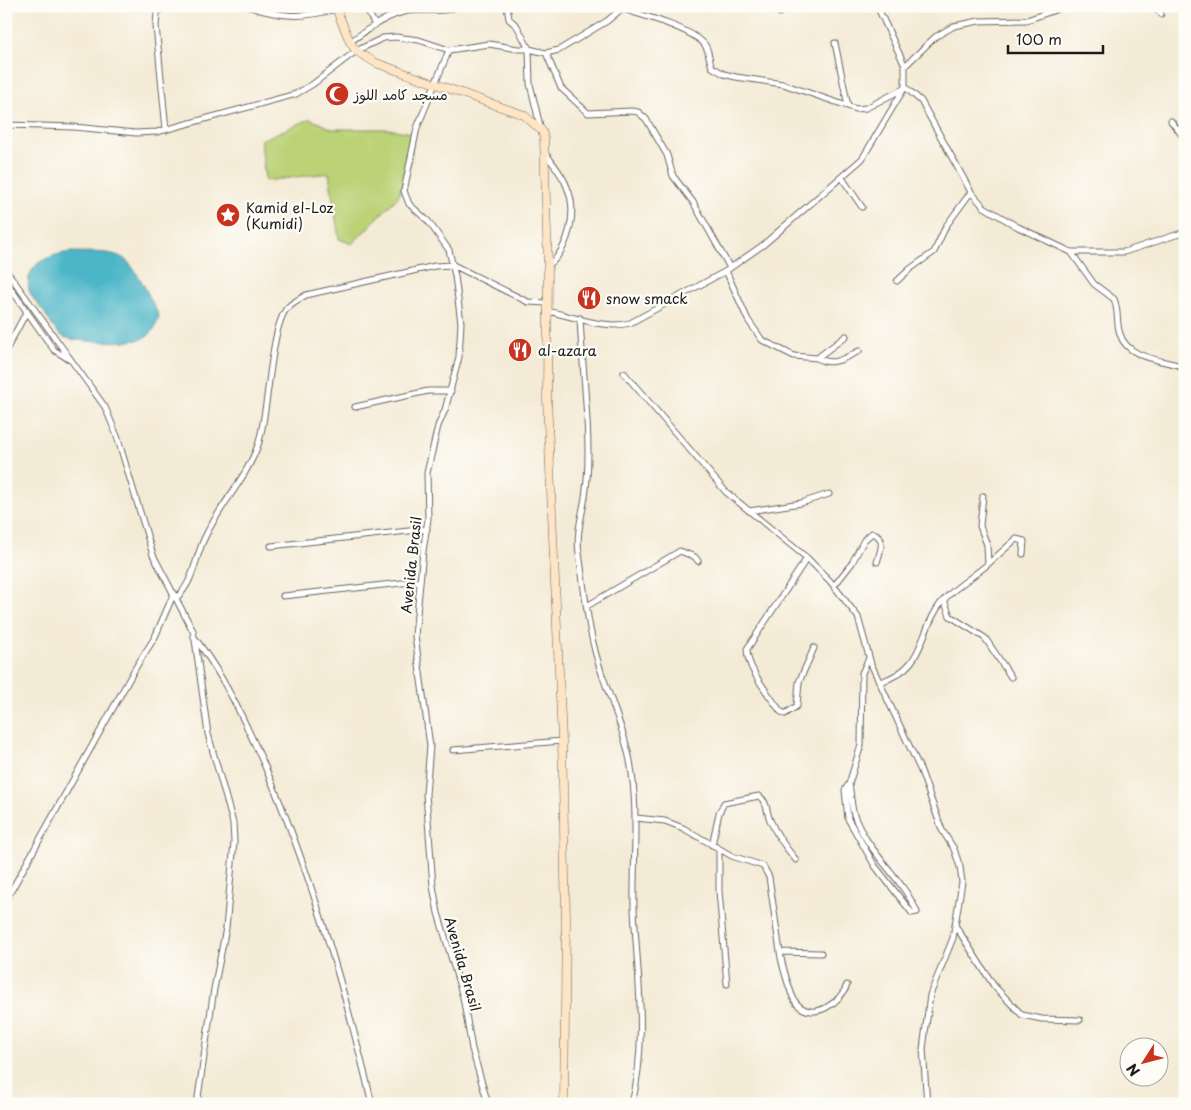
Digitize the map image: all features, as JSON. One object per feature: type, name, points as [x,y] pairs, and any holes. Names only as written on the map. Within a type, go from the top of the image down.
[{"type":"main road","points":[[336,7],[350,42],[356,51],[376,63],[524,115],[542,131],[546,154],[551,509],[562,741],[566,918],[564,1104]]},
{"type":"street","points":[[163,6],[157,13],[156,26],[166,130]]},
{"type":"street","points":[[247,6],[276,15],[288,16],[312,16],[336,7]]},
{"type":"street","points":[[365,6],[375,25]]},
{"type":"street","points":[[350,42],[375,25],[406,11],[445,10],[457,6]]},
{"type":"street","points":[[507,6],[509,19],[517,26],[529,49],[530,84],[542,131]]},
{"type":"street","points":[[778,6],[780,13]]},
{"type":"street","points":[[6,900],[136,666],[155,637],[175,596],[184,591],[198,552],[214,520],[254,455],[269,394],[279,323],[287,308],[306,295],[435,266],[453,265],[528,302],[602,325],[619,326],[630,323],[728,269],[763,245],[842,178],[868,151],[905,87],[905,66],[877,6]]},
{"type":"street","points":[[905,66],[936,37],[954,26],[980,21],[1027,20],[1066,6]]},
{"type":"street","points":[[1155,6],[1161,14]]},
{"type":"street","points":[[6,125],[74,127],[136,133],[166,130],[296,94],[314,84],[356,51],[383,38],[396,37],[419,40],[449,50],[489,44],[529,49],[546,54],[559,50],[607,21],[624,7],[649,16],[700,40],[706,47],[712,67],[719,72],[736,78],[783,84],[856,109],[866,108],[905,87]]},
{"type":"street","points":[[835,43],[848,106]]},
{"type":"street","name":"Avenida Brasil","points":[[449,50],[415,135],[404,196],[409,204],[441,236],[450,250],[461,323],[459,357],[451,391],[438,426],[428,473],[427,529],[415,636],[430,746],[426,794],[433,886],[440,921],[463,997],[472,1049],[488,1104]]},
{"type":"street","points":[[546,54],[561,88],[588,113],[632,111],[638,112],[646,119],[667,155],[673,176],[693,202],[728,269],[745,315],[762,340],[794,356],[817,358],[825,362],[835,362],[859,351]]},
{"type":"street","points":[[905,87],[921,101],[971,192],[984,207],[1018,227],[1071,252],[1124,252],[1185,232]]},
{"type":"street","points":[[1171,121],[1185,139]]},
{"type":"street","points":[[546,154],[567,187],[572,203],[567,240],[557,259],[548,266]]},
{"type":"street","points":[[842,178],[862,208]]},
{"type":"street","points":[[897,281],[934,252],[946,226],[971,192]]},
{"type":"street","points":[[1071,252],[1094,284],[1114,299],[1119,332],[1125,344],[1144,356],[1185,367]]},
{"type":"street","points":[[6,270],[70,360],[90,383],[108,414],[131,482],[146,537],[194,631],[208,734],[233,823],[234,842],[232,888],[214,988],[197,1104]]},
{"type":"street","points":[[6,282],[54,350],[70,360]]},
{"type":"street","points":[[6,350],[31,306]]},
{"type":"street","points":[[580,318],[588,453],[585,498],[578,531],[578,551],[590,629],[601,673],[626,742],[636,818],[634,909],[641,1038],[640,1063],[632,1104]]},
{"type":"street","points":[[817,358],[846,336]]},
{"type":"street","points":[[624,373],[690,447],[714,479],[807,558],[834,586],[858,618],[869,658],[921,771],[942,830],[958,856],[962,882],[955,924],[949,951],[930,995],[922,1049],[927,1104]]},
{"type":"street","points":[[355,407],[428,392],[451,391]]},
{"type":"street","points":[[749,510],[801,503],[828,494]]},
{"type":"street","points":[[983,496],[980,526],[987,545],[988,564]]},
{"type":"street","points":[[271,546],[427,529]]},
{"type":"street","points":[[834,586],[852,562],[864,540],[872,533],[879,536],[882,542],[877,562]]},
{"type":"street","points":[[880,682],[894,677],[908,666],[944,600],[1016,539],[1024,541],[1023,554]]},
{"type":"street","points":[[587,606],[680,551],[695,556],[698,561]]},
{"type":"street","points":[[807,558],[747,649],[748,658],[753,669],[780,711],[784,714],[797,706],[799,682],[814,648]]},
{"type":"street","points":[[283,596],[420,581]]},
{"type":"street","points":[[944,600],[950,616],[985,638],[1011,677]]},
{"type":"street","points":[[194,637],[221,675],[234,698],[299,848],[328,938],[372,1104]]},
{"type":"street","points":[[849,784],[854,815],[876,855],[911,898],[917,912],[912,913],[875,866],[848,819],[845,790],[849,784],[861,745],[862,673],[869,658]]},
{"type":"street","points":[[453,750],[562,741]]},
{"type":"street","points":[[712,844],[719,813],[724,803],[759,796],[766,803],[769,819],[776,833],[796,860]]},
{"type":"street","points":[[636,818],[665,821],[682,828],[719,849],[746,861],[759,863],[766,870],[769,877],[780,952],[794,1000],[804,1009],[820,1010],[829,1007],[839,1000],[847,985]]},
{"type":"street","points":[[719,849],[719,891],[727,984]]},
{"type":"street","points":[[955,924],[994,986],[1022,1015],[1042,1019],[1080,1020]]},
{"type":"street","points":[[780,952],[821,953]]},
{"type":"green space","points":[[310,119],[333,129],[388,129],[412,133],[411,158],[398,197],[352,244],[339,239],[329,173],[265,181],[261,140]]},
{"type":"water","points":[[71,252],[110,253],[127,261],[138,275],[159,316],[151,333],[142,339],[101,342],[68,338],[62,336],[57,331],[31,296],[29,290],[30,273],[40,262],[47,258]]},
{"type":"place","name":"مسجد كامد اللوز","points":[[337,94]]},
{"type":"place","name":"Kamid el-Loz (Kumidi)","points":[[228,215]]},
{"type":"place","name":"snow smack","points":[[589,298]]},
{"type":"place","name":"al-azara","points":[[520,350]]}]
